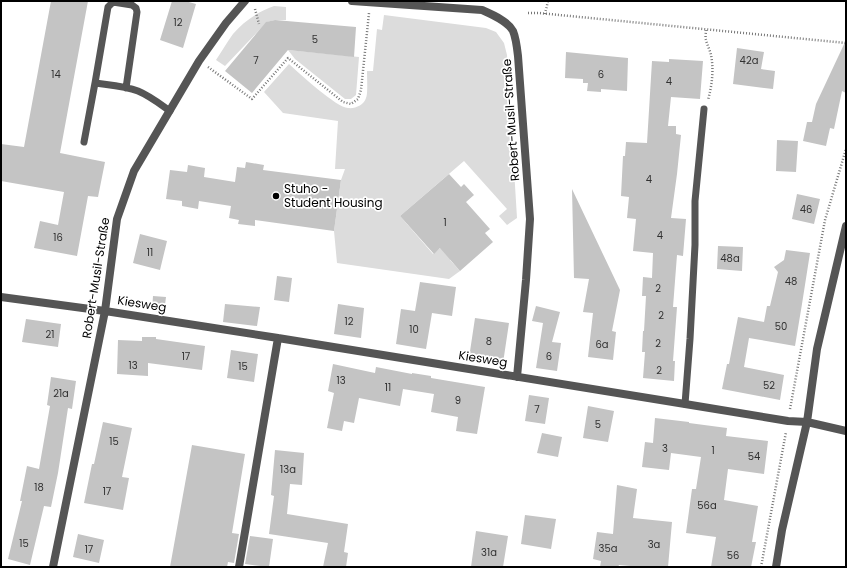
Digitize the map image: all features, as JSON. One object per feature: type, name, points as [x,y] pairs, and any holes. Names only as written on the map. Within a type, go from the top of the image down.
[{"type":"street","name":"Robert-Musil-Straße","points":[[53,567],[105,311],[117,219],[134,172],[199,61],[226,23],[245,1]]},
{"type":"street","name":"Robert-Musil-Straße","points":[[352,1],[482,10],[498,16],[512,29],[518,56],[530,219],[517,377]]},
{"type":"street","points":[[776,567],[782,530],[807,422],[817,349],[846,226]]},
{"type":"street","name":"Kiesweg","points":[[1,297],[105,311],[278,338],[788,421],[807,422],[846,431]]},
{"type":"street","points":[[239,567],[278,338]]},
{"type":"lane","points":[[84,142],[108,7],[112,2],[132,5],[136,8],[137,12],[126,88]]},
{"type":"lane","points":[[95,83],[138,91],[157,102],[170,112]]},
{"type":"lane","points":[[685,404],[695,245],[695,201],[704,109]]},
{"type":"path","points":[[545,14],[548,1]]},
{"type":"path","points":[[199,61],[252,99],[288,58],[343,102],[351,104],[358,99],[361,90],[370,3]]},
{"type":"path","points":[[254,9],[259,24]]},
{"type":"path","points":[[528,13],[846,43]]},
{"type":"path","points":[[704,109],[709,93],[712,75],[712,63],[706,39],[706,30]]},
{"type":"path","points":[[761,567],[825,220],[846,149]]},
{"type":"shaded area","points":[[274,6],[286,7],[286,20],[267,22],[225,66],[216,60],[233,34],[242,25],[257,14]]},
{"type":"shaded area","points":[[384,15],[486,28],[496,32],[504,43],[507,55],[517,218],[507,225],[499,216],[507,209],[464,161],[400,216],[433,254],[444,245],[454,256],[450,260],[460,271],[449,279],[337,263],[334,231],[341,180],[345,169],[335,169],[338,121],[283,113],[264,92],[289,64],[318,89],[343,106],[351,108],[361,105],[367,96],[367,71],[373,71],[377,29],[382,30]]},
{"type":"shaded area","points":[[288,50],[359,57],[356,95],[351,99],[345,99],[295,59]]},
{"type":"building","points":[[51,1],[88,1],[60,153],[105,162],[98,197],[88,196],[77,256],[34,248],[40,221],[58,225],[64,192],[1,181],[1,144],[24,147]]},
{"type":"building","points":[[172,1],[185,1],[196,4],[183,48],[160,40]]},
{"type":"building","points":[[275,20],[356,27],[354,57],[288,50],[252,93],[225,71],[266,22]]},
{"type":"building","points":[[846,40],[846,93],[842,91],[834,129],[830,128],[826,146],[803,141],[807,122],[812,122],[816,104]]},
{"type":"building","points":[[737,48],[764,52],[761,69],[775,71],[773,89],[733,84]]},
{"type":"building","points":[[566,52],[628,58],[627,91],[601,89],[601,92],[587,91],[588,83],[583,83],[583,79],[565,78]]},
{"type":"building","points":[[669,59],[703,61],[700,99],[671,97],[668,126],[676,126],[676,134],[681,135],[671,218],[686,219],[683,256],[677,255],[673,307],[677,307],[673,361],[675,361],[674,381],[643,378],[645,352],[642,352],[646,296],[642,296],[643,277],[652,278],[653,253],[633,251],[636,219],[627,218],[629,197],[621,196],[623,156],[625,156],[626,142],[647,143],[652,61],[669,62]]},
{"type":"building","points":[[777,140],[798,141],[796,172],[776,171]]},
{"type":"building","name":"Stuho - Student Housing","points":[[246,162],[264,165],[263,170],[341,180],[334,231],[255,220],[255,226],[238,224],[239,220],[229,218],[231,206],[199,201],[198,209],[182,206],[182,201],[166,199],[170,170],[187,172],[188,165],[205,168],[204,177],[235,182],[237,167],[245,168]]},
{"type":"building","points":[[449,174],[461,187],[464,184],[474,195],[466,202],[490,229],[485,233],[493,242],[460,271],[440,248],[434,254],[400,216]]},
{"type":"building","points":[[572,189],[620,290],[612,331],[616,332],[613,360],[588,357],[593,313],[583,312],[589,279],[574,278]]},
{"type":"building","points":[[797,194],[820,199],[814,224],[792,219]]},
{"type":"building","points":[[140,234],[167,241],[160,270],[133,263]]},
{"type":"building","points":[[718,246],[743,247],[742,271],[717,269]]},
{"type":"building","points":[[786,250],[810,253],[795,346],[749,338],[744,367],[784,375],[780,400],[722,389],[727,364],[729,364],[738,317],[764,322],[767,306],[770,306],[778,272],[774,267],[784,260]]},
{"type":"building","points":[[277,276],[292,278],[289,302],[274,300]]},
{"type":"building","points":[[420,282],[456,287],[452,316],[432,313],[426,349],[396,344],[401,309],[415,311]]},
{"type":"building","points":[[153,296],[166,297],[164,312],[152,311]]},
{"type":"building","points":[[225,304],[260,307],[257,326],[223,322]]},
{"type":"building","points":[[338,304],[364,308],[361,338],[334,334]]},
{"type":"building","points":[[536,306],[560,312],[552,342],[561,343],[557,371],[536,368],[543,323],[532,321]]},
{"type":"building","points":[[475,318],[509,323],[503,363],[469,358]]},
{"type":"building","points":[[26,319],[61,324],[58,347],[22,342]]},
{"type":"building","points":[[142,337],[156,337],[156,339],[205,346],[202,370],[148,363],[148,376],[117,374],[118,340],[142,341]]},
{"type":"building","points":[[231,350],[258,354],[254,382],[227,378]]},
{"type":"building","points":[[333,364],[375,373],[376,367],[485,387],[477,434],[456,431],[458,417],[431,412],[434,394],[403,389],[400,406],[359,398],[354,423],[344,421],[342,431],[327,428],[334,393],[328,391]]},
{"type":"building","points":[[51,377],[76,381],[72,409],[68,408],[51,507],[44,506],[30,565],[8,559],[22,501],[20,501],[27,466],[39,469],[50,406],[47,405]]},
{"type":"building","points":[[529,395],[549,398],[545,424],[525,421]]},
{"type":"building","points":[[588,406],[614,411],[608,442],[583,438]]},
{"type":"building","points":[[655,418],[727,428],[726,436],[768,441],[764,474],[728,469],[724,500],[758,506],[752,542],[756,542],[751,567],[711,567],[716,537],[686,533],[692,489],[696,489],[701,457],[671,453],[669,470],[642,467],[645,442],[653,443]]},
{"type":"building","points":[[103,422],[132,428],[122,477],[129,478],[123,510],[84,503]]},
{"type":"building","points":[[542,433],[562,437],[558,457],[537,453]]},
{"type":"building","points":[[192,445],[245,454],[232,533],[239,534],[234,563],[228,562],[227,567],[170,567]]},
{"type":"building","points":[[275,450],[304,453],[302,485],[290,484],[287,514],[348,524],[344,552],[348,553],[346,567],[323,567],[328,543],[269,534],[274,496],[271,495]]},
{"type":"building","points":[[617,485],[637,489],[633,518],[672,522],[668,567],[619,565],[618,567],[600,567],[601,561],[593,559],[597,532],[613,534]]},
{"type":"building","points":[[525,515],[556,519],[551,549],[521,544]]},
{"type":"building","points":[[476,531],[508,536],[503,567],[471,567]]},
{"type":"building","points":[[78,534],[104,540],[99,563],[73,557]]},
{"type":"building","points":[[250,536],[273,539],[269,567],[245,564]]},
{"type":"place","name":"Stuho - Student Housing","points":[[276,196]]}]
